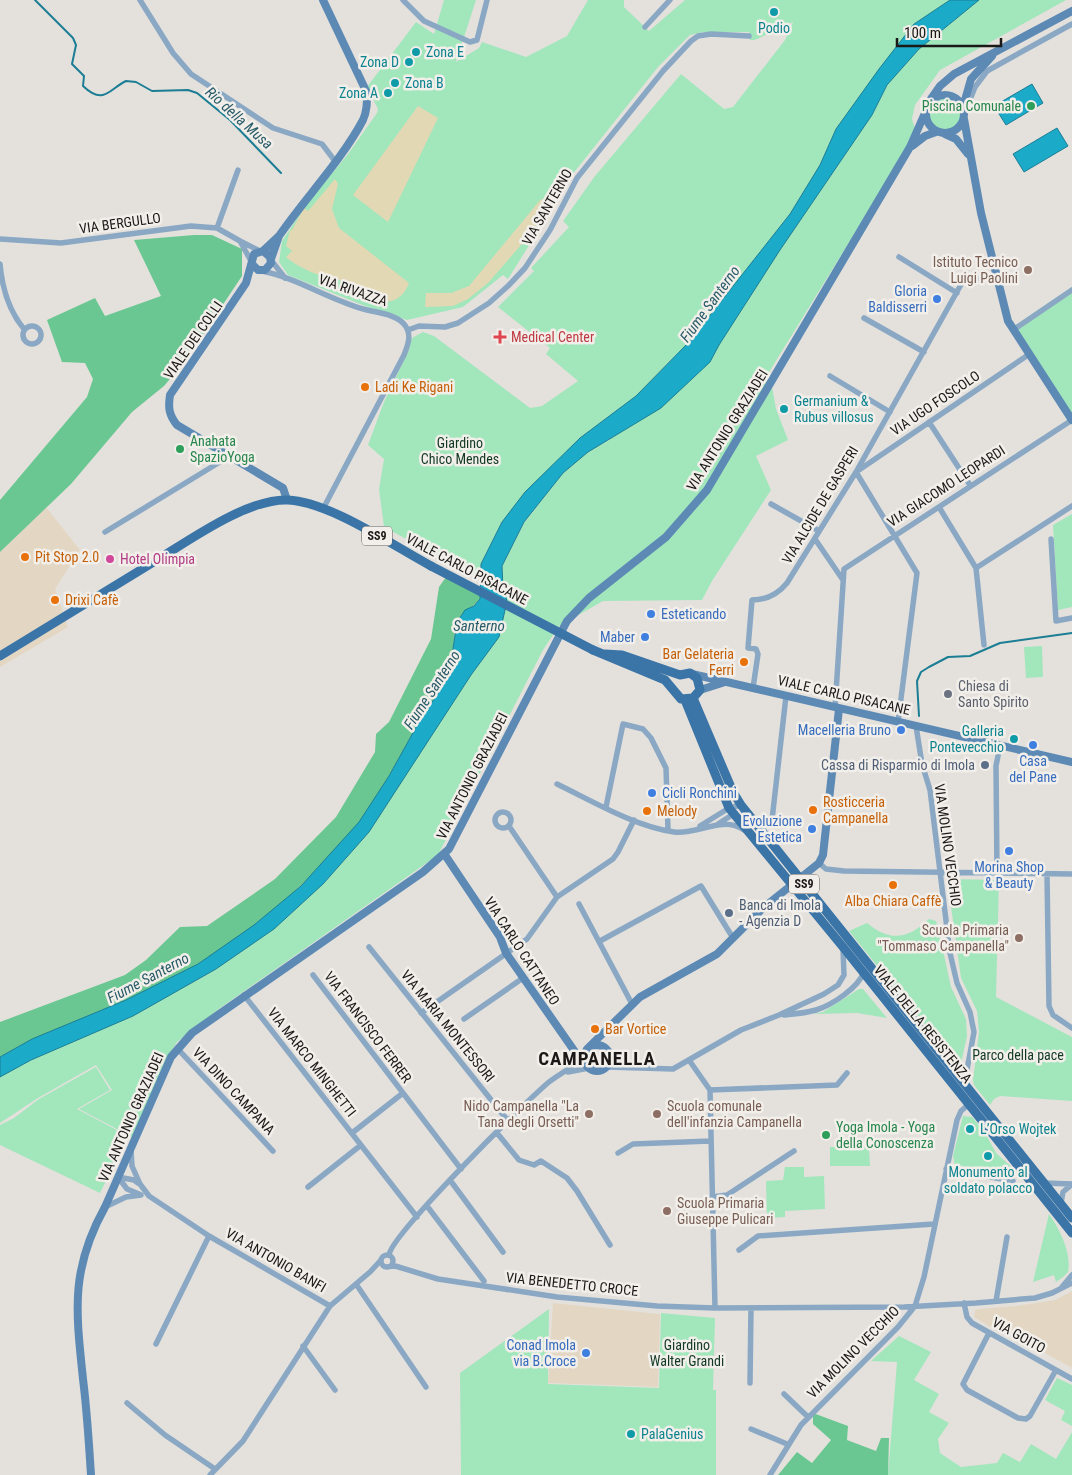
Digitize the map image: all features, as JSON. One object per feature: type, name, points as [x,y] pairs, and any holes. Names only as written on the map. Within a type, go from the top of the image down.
[{"type":"main road","name":"VIALE CARLO PISACANE","points":[[0,656],[240,511],[262,503],[287,500],[324,507],[431,566],[593,650],[605,654],[629,667],[665,680],[675,693],[689,699]]},
{"type":"main road","name":"VIALE CARLO PISACANE","points":[[605,654],[622,655],[680,675],[690,673]]},
{"type":"main road","points":[[629,667],[634,662],[649,664]]},
{"type":"main road","points":[[689,699],[700,690],[697,678],[690,673]]},
{"type":"main road","points":[[675,693],[673,685],[680,675]]},
{"type":"main road","name":"VIALE DELLA RESISTENZA","points":[[689,699],[741,805],[863,976],[874,986],[1072,1233]]},
{"type":"main road","name":"VIALE DELLA RESISTENZA","points":[[689,699],[732,811],[750,834],[797,882],[868,963],[1072,1218]]},
{"type":"street","points":[[140,0],[174,53],[191,74],[267,125],[322,144],[335,161]]},
{"type":"street","points":[[280,236],[268,268],[261,271],[252,263],[254,254],[262,251],[280,236],[335,161],[363,119],[368,106],[367,93],[323,0]]},
{"type":"street","points":[[403,0],[424,21],[434,28],[465,41],[477,40],[487,0]]},
{"type":"street","points":[[645,27],[670,0]]},
{"type":"street","points":[[969,155],[956,139],[940,133],[928,124],[925,113],[928,103],[940,86],[954,74],[1072,11]]},
{"type":"street","points":[[940,133],[954,131],[975,87],[987,71],[1072,24]]},
{"type":"street","name":"VIA SANTERNO","points":[[408,330],[419,326],[445,327],[458,322],[489,303],[525,268],[550,230],[577,178],[663,71],[691,41],[698,36],[711,34],[749,36]]},
{"type":"street","points":[[1004,48],[990,58],[971,79],[964,113],[969,155],[1008,321],[1028,355],[1072,420]]},
{"type":"street","points":[[928,103],[935,97],[944,94],[954,96],[964,113]]},
{"type":"street","name":"VIA ANTONIO GRAZIADEI","points":[[91,1475],[76,1324],[83,1257],[93,1228],[118,1177],[157,1086],[177,1048],[192,1032],[445,855],[567,621],[589,598],[666,537],[707,490],[910,148],[925,113]]},
{"type":"street","name":"VIA ANTONIO GRAZIADEI","points":[[910,148],[925,136],[940,133]]},
{"type":"street","points":[[217,228],[238,170]]},
{"type":"street","name":"VIA BERGULLO","points":[[0,239],[60,244],[190,226],[217,228],[262,251]]},
{"type":"street","name":"VIA BERGULLO","points":[[240,241],[252,263]]},
{"type":"street","points":[[262,251],[269,254],[271,259]]},
{"type":"street","points":[[899,257],[957,293]]},
{"type":"street","name":"VIA RIVAZZA","points":[[271,259],[286,279]]},
{"type":"street","name":"VIALE DEI COLLI","points":[[246,283],[252,263]]},
{"type":"street","points":[[0,264],[6,297],[16,320],[24,329]]},
{"type":"street","name":"VIA RIVAZZA","points":[[261,271],[327,296],[392,316],[404,323],[408,330]]},
{"type":"street","name":"VIALE DEI COLLI","points":[[261,271],[246,283],[170,395],[168,408],[170,416],[177,426],[283,488],[287,500]]},
{"type":"street","name":"VIA ALCIDE DE GASPERI","points":[[754,688],[758,654],[756,650],[748,648],[752,600],[760,600],[780,592],[856,472],[963,281],[998,276]]},
{"type":"street","points":[[1013,330],[1072,290]]},
{"type":"street","points":[[864,318],[924,352]]},
{"type":"street","points":[[324,507],[404,356],[408,344],[408,330]]},
{"type":"street","name":"VIA UGO FOSCOLO","points":[[856,472],[1028,355]]},
{"type":"street","points":[[830,376],[890,412]]},
{"type":"street","name":"VIA GIACOMO LEOPARDI","points":[[837,708],[844,569],[851,562],[1072,420]]},
{"type":"street","points":[[929,422],[970,485]]},
{"type":"street","points":[[105,532],[228,456]]},
{"type":"street","points":[[856,472],[917,573],[898,722]]},
{"type":"street","points":[[771,504],[819,531]]},
{"type":"street","points":[[976,568],[1072,506]]},
{"type":"street","points":[[938,507],[976,568],[984,645]]},
{"type":"street","points":[[815,539],[843,580]]},
{"type":"street","points":[[1051,539],[1056,621],[1072,618]]},
{"type":"street","name":"VIALE CARLO PISACANE","points":[[690,673],[1072,762]]},
{"type":"street","name":"VIALE CARLO PISACANE","points":[[700,690],[726,682]]},
{"type":"street","points":[[772,820],[786,696]]},
{"type":"street","points":[[389,1255],[391,1247],[450,1180],[549,1082],[584,1054],[632,1004],[648,992],[717,954],[763,908],[819,863],[823,855],[837,708]]},
{"type":"street","points":[[606,807],[624,724],[643,729],[651,738],[666,768],[668,830]]},
{"type":"street","name":"VIA MOLINO VECCHIO","points":[[916,726],[922,764],[930,790],[939,872],[957,983],[970,1012],[974,1032],[966,1075],[962,1082]]},
{"type":"street","points":[[997,873],[996,766],[1000,746]]},
{"type":"street","points":[[557,784],[634,820],[668,830],[683,832],[733,823],[750,834]]},
{"type":"street","points":[[698,828],[741,805]]},
{"type":"street","points":[[716,826],[732,811]]},
{"type":"street","points":[[421,1013],[530,936],[557,897],[613,859],[634,820]]},
{"type":"street","points":[[509,826],[557,897]]},
{"type":"street","name":"VIA CARLO CATTANEO","points":[[445,855],[500,937],[506,953],[523,978],[584,1054]]},
{"type":"street","points":[[819,863],[826,869],[844,871],[1072,874]]},
{"type":"street","points":[[1047,874],[1050,1006],[1053,1015],[1072,1028]]},
{"type":"street","points":[[600,941],[702,886],[733,938]]},
{"type":"street","points":[[579,904],[632,1004]]},
{"type":"street","points":[[584,1054],[585,1062],[589,1068],[596,1071],[607,1067],[667,1070],[689,1060],[735,1033],[779,1015],[824,994],[838,985],[844,975],[843,946]]},
{"type":"street","name":"VIA MARIA MONTESSORI","points":[[368,947],[508,1121]]},
{"type":"street","points":[[779,1015],[814,1011],[825,1007],[863,976],[868,963]]},
{"type":"street","name":"VIA FRANCISCO FERRER","points":[[313,975],[461,1169]]},
{"type":"street","points":[[464,1019],[523,978]]},
{"type":"street","name":"VIA MARCO MINGHETTI","points":[[244,996],[417,1217]]},
{"type":"street","points":[[607,1067],[609,1052],[605,1041],[611,1026]]},
{"type":"street","points":[[584,1054],[600,1045],[627,1067]]},
{"type":"street","name":"VIA DINO CAMPANA","points":[[177,1048],[273,1150]]},
{"type":"street","points":[[689,1060],[710,1090],[715,1308]]},
{"type":"street","points":[[561,1074],[589,1068]]},
{"type":"street","points":[[710,1090],[837,1085],[847,1073]]},
{"type":"street","name":"VIA FRANCISCO FERRER","points":[[352,1133],[404,1094]]},
{"type":"street","name":"VIA MOLINO VECCHIO","points":[[770,1475],[787,1444],[808,1417],[898,1326],[915,1306],[924,1277],[958,1116],[969,1104]]},
{"type":"street","points":[[497,1133],[519,1160],[534,1165],[541,1161],[567,1178],[578,1191],[610,1245]]},
{"type":"street","points":[[618,1153],[633,1144],[710,1141]]},
{"type":"street","points":[[308,1187],[361,1145]]},
{"type":"street","name":"VIA ANTONIO BANFI","points":[[131,1146],[132,1166],[140,1184],[149,1196],[209,1236],[330,1306]]},
{"type":"street","points":[[712,1197],[727,1195],[794,1151]]},
{"type":"street","points":[[946,1169],[1013,1181]]},
{"type":"street","points":[[118,1177],[134,1180],[140,1184]]},
{"type":"street","name":"VIA ANTONIO BANFI","points":[[118,1177],[127,1189],[141,1195]]},
{"type":"street","points":[[450,1180],[503,1252]]},
{"type":"street","points":[[1044,1183],[1072,1184]]},
{"type":"street","points":[[1061,1205],[1063,1192],[1072,1184]]},
{"type":"street","name":"VIA ANTONIO BANFI","points":[[104,1208],[126,1197],[149,1196]]},
{"type":"street","points":[[427,1206],[484,1280]]},
{"type":"street","points":[[739,1250],[758,1236],[934,1224]]},
{"type":"street","name":"VIA ANTONIO BANFI","points":[[156,1344],[209,1236]]},
{"type":"street","points":[[996,1301],[1007,1237]]},
{"type":"street","points":[[210,1475],[243,1441],[330,1306],[370,1272],[383,1256],[389,1255]]},
{"type":"street","points":[[370,1272],[392,1265],[393,1259],[389,1255]]},
{"type":"street","points":[[381,1260],[384,1266]]},
{"type":"street","name":"VIA BENEDETTO CROCE","points":[[392,1265],[438,1279],[557,1297],[657,1306],[715,1308],[915,1306],[996,1301],[1035,1298],[1072,1283]]},
{"type":"street","points":[[1060,1289],[1072,1275]]},
{"type":"street","points":[[356,1284],[426,1386]]},
{"type":"street","name":"VIA GOITO","points":[[964,1303],[970,1321],[1072,1379]]},
{"type":"street","points":[[750,1383],[751,1308]]},
{"type":"street","points":[[989,1333],[964,1378],[963,1384],[967,1390],[1005,1411],[1021,1419],[1028,1418],[1056,1370]]},
{"type":"street","points":[[303,1346],[335,1390]]},
{"type":"street","name":"VIA MOLINO VECCHIO","points":[[784,1394],[808,1417]]},
{"type":"street","points":[[127,1403],[165,1435],[215,1469]]},
{"type":"street","points":[[751,1428],[787,1444]]},
{"type":"shaded area","points":[[46,507],[80,550],[55,589],[68,627],[0,667],[0,552]]},
{"type":"shaded area","points":[[1072,1291],[1072,1368],[999,1328],[997,1331],[974,1317],[975,1310],[978,1309],[1055,1300]]},
{"type":"shaded area","points":[[553,1303],[660,1314],[658,1387],[548,1383]]},
{"type":"green space","name":"Giardino Chico Mendes","points":[[444,0],[476,0],[456,62],[479,48],[482,42],[526,57],[567,36],[588,0],[624,0],[624,7],[649,31],[685,0],[950,0],[914,24],[836,129],[820,165],[790,214],[689,342],[636,396],[580,438],[502,522],[481,564],[477,577],[384,527],[379,489],[384,459],[368,445],[384,402],[409,350],[412,338],[423,332],[434,336],[530,408],[542,406],[578,381],[546,354],[550,348],[498,307],[534,271],[531,268],[569,227],[563,221],[595,176],[681,74],[724,109],[733,107],[785,40],[793,22],[755,40],[750,40],[749,32],[704,32],[690,35],[658,67],[560,190],[554,203],[554,195],[547,204],[538,231],[508,279],[503,275],[463,307],[407,320],[365,306],[288,275],[279,262],[282,241],[306,205],[348,154],[377,113],[378,109],[367,87],[416,22],[434,34]]},
{"type":"green space","points":[[979,0],[1066,0],[940,70],[915,105],[912,119],[915,129],[908,142],[909,145],[766,377],[771,381],[776,409],[788,440],[756,456],[771,490],[712,581],[702,600],[603,601],[559,626],[543,650],[438,855],[220,1008],[177,1042],[168,1056],[132,1137],[79,1109],[112,1090],[96,1065],[38,1098],[0,1123],[0,1077],[31,1060],[133,1016],[216,969],[274,929],[323,884],[369,832],[471,675],[499,637],[507,601],[503,588],[502,566],[524,523],[563,473],[588,452],[609,440],[710,362],[780,250],[872,115],[887,85],[919,49]]},
{"type":"green space","points":[[945,98],[956,103],[961,114],[956,125],[945,130],[934,125],[929,114],[934,103]]},
{"type":"green space","points":[[212,235],[242,249],[242,276],[186,360],[164,386],[132,412],[71,484],[0,552],[0,500],[87,397],[93,379],[85,363],[62,362],[47,320],[95,298],[105,316],[161,296],[134,240]]},
{"type":"green space","points":[[1072,287],[1072,423],[1011,328]]},
{"type":"green space","points":[[1072,514],[1072,607],[1058,610],[1053,525]]},
{"type":"green space","points":[[446,577],[481,596],[476,604],[462,614],[457,623],[451,669],[447,681],[419,723],[368,811],[324,863],[264,918],[198,964],[149,989],[24,1044],[0,1057],[0,1022],[125,975],[146,960],[180,927],[207,926],[275,879],[336,817],[375,752],[376,734],[389,722],[431,639],[439,587]]},
{"type":"green space","points":[[1042,646],[1043,677],[1026,678],[1024,647]]},
{"type":"green space","name":"Parco della pace","points":[[951,879],[999,880],[996,997],[1072,1037],[1072,1101],[1000,1096],[994,1099],[990,1105],[974,1085],[979,1032],[977,1011],[961,978],[948,885]]},
{"type":"green space","points":[[929,919],[936,921],[951,987],[966,1019],[967,1036],[960,1068],[849,931],[867,923],[884,933],[900,936],[914,930]]},
{"type":"green space","points":[[859,989],[863,989],[887,1018],[857,1013],[813,1014],[823,1012]]},
{"type":"green space","points":[[96,1067],[110,1090],[77,1109],[128,1136],[100,1193],[0,1145],[0,1125],[14,1118],[39,1099]]},
{"type":"green space","points":[[963,1116],[972,1117],[984,1131],[996,1153],[1019,1174],[955,1165],[953,1156]]},
{"type":"green space","points":[[830,1147],[869,1147],[870,1166],[830,1166]]},
{"type":"green space","points":[[785,1167],[804,1167],[804,1177],[824,1176],[825,1209],[785,1211],[785,1217],[767,1218],[766,1181],[783,1180]]},
{"type":"green space","points":[[1049,1214],[1057,1226],[1066,1249],[1069,1265],[1068,1272],[1056,1282],[1054,1275],[1033,1282]]},
{"type":"green space","name":"Giardino Walter Grandi","points":[[549,1309],[548,1384],[659,1388],[661,1313],[715,1318],[713,1390],[716,1390],[716,1475],[461,1475],[460,1373]]},
{"type":"green space","points":[[899,1336],[931,1352],[914,1380],[939,1394],[929,1412],[949,1423],[938,1439],[940,1453],[961,1467],[997,1463],[1003,1453],[1020,1462],[1031,1444],[1056,1459],[1072,1432],[1072,1475],[888,1475],[897,1362],[871,1361]]},
{"type":"green space","points":[[1057,1378],[1072,1385],[1072,1426],[1061,1420],[1065,1411],[1045,1400]]},
{"type":"green space","points":[[813,1413],[848,1426],[847,1440],[876,1451],[881,1438],[889,1438],[888,1475],[778,1475],[797,1452],[812,1463],[831,1440],[813,1424]]},
{"type":"sand","points":[[418,106],[438,118],[388,222],[353,195]]},
{"type":"sand","points":[[335,179],[338,184],[332,209],[339,228],[409,283],[404,293],[398,298],[382,301],[365,296],[339,280],[306,270],[286,257],[292,251],[286,246],[290,230],[292,230],[304,208],[308,211]]},
{"type":"sand","points":[[541,199],[544,201],[534,230],[488,283],[468,299],[453,306],[425,307],[426,293],[451,293],[469,286]]},
{"type":"water","name":"Santerno","points":[[950,0],[979,0],[919,49],[887,85],[872,115],[780,250],[710,362],[661,408],[588,452],[563,473],[524,522],[502,566],[503,588],[507,601],[499,637],[471,675],[369,832],[323,884],[274,929],[216,969],[133,1016],[31,1060],[0,1077],[0,1057],[32,1039],[126,1000],[198,964],[254,925],[301,886],[359,822],[449,676],[457,622],[465,610],[474,606],[480,599],[481,564],[502,522],[525,492],[580,438],[636,396],[689,342],[790,214],[820,165],[836,129],[879,69],[914,24]]},
{"type":"water","points":[[1032,84],[1043,103],[1006,125],[994,106]]},
{"type":"water","points":[[1057,128],[1068,146],[1024,172],[1013,154]]},
{"type":"waterway","name":"Rio della Musa","points":[[35,0],[73,38],[76,45],[72,64],[84,76],[83,86],[90,92],[96,95],[106,94],[126,81],[136,82],[152,91],[188,90],[197,93],[230,120],[281,173]]},
{"type":"waterway","points":[[919,716],[917,681],[921,672],[929,667],[948,657],[970,656],[1000,643],[1072,633]]},
{"type":"place","name":"Podio","points":[[774,12]]},
{"type":"place","name":"Zona E","points":[[416,52]]},
{"type":"place","name":"Zona D","points":[[409,62]]},
{"type":"place","name":"Zona B","points":[[395,83]]},
{"type":"place","name":"Zona A","points":[[388,93]]},
{"type":"place","name":"Piscina Comunale","points":[[1031,106]]},
{"type":"place","name":"Istituto Tecnico Luigi Paolini","points":[[1028,270]]},
{"type":"place","name":"Gloria Baldisserri","points":[[937,299]]},
{"type":"place","name":"Medical Center","points":[[500,337]]},
{"type":"place","name":"Ladi Ke Rigani","points":[[365,387]]},
{"type":"place","name":"Germanium & Rubus villosus","points":[[784,409]]},
{"type":"place","name":"Anahata SpazioYoga","points":[[180,449]]},
{"type":"place","name":"Pit Stop 2.0","points":[[25,557]]},
{"type":"place","name":"Hotel Olimpia","points":[[110,559]]},
{"type":"place","name":"Drixi Cafè","points":[[55,600]]},
{"type":"place","name":"Esteticando","points":[[651,614]]},
{"type":"place","name":"Maber","points":[[645,637]]},
{"type":"place","name":"Bar Gelateria Ferri","points":[[744,662]]},
{"type":"place","name":"Chiesa di Santo Spirito","points":[[948,694]]},
{"type":"place","name":"Macelleria Bruno","points":[[901,730]]},
{"type":"place","name":"Galleria Pontevecchio","points":[[1014,739]]},
{"type":"place","name":"Casa del Pane","points":[[1033,745]]},
{"type":"place","name":"Cassa di Risparmio di Imola","points":[[985,765]]},
{"type":"place","name":"Cicli Ronchini","points":[[652,793]]},
{"type":"place","name":"Rosticceria Campanella","points":[[813,810]]},
{"type":"place","name":"Melody","points":[[647,811]]},
{"type":"place","name":"Evoluzione Estetica","points":[[812,829]]},
{"type":"place","name":"Morina Shop & Beauty","points":[[1009,851]]},
{"type":"place","name":"Alba Chiara Caffè","points":[[893,885]]},
{"type":"place","name":"Banca di Imola - Agenzia D","points":[[729,913]]},
{"type":"place","name":"Scuola Primaria \"Tommaso Campanella\"","points":[[1019,938]]},
{"type":"place","name":"Bar Vortice","points":[[595,1029]]},
{"type":"place","name":"Nido Campanella \"La Tana degli Orsetti\"","points":[[589,1114]]},
{"type":"place","name":"Scuola comunale dell'infanzia Campanella","points":[[657,1114]]},
{"type":"place","name":"L’Orso Wojtek","points":[[970,1129]]},
{"type":"place","name":"Yoga Imola - Yoga della Conoscenza","points":[[826,1135]]},
{"type":"place","name":"Monumento al soldato polacco","points":[[988,1156]]},
{"type":"place","name":"Scuola Primaria Giuseppe Pulicari","points":[[667,1211]]},
{"type":"place","name":"Conad Imola via B.Croce","points":[[586,1353]]},
{"type":"place","name":"PalaGenius","points":[[631,1434]]},
{"type":"district","name":"CAMPANELLA","points":[[597,1058]]},
{"type":"water label","name":"Fiume Santerno","points":[[710,304]]},
{"type":"water label","name":"Fiume Santerno","points":[[432,690]]},
{"type":"water label","name":"Fiume Santerno","points":[[148,978]]}]
